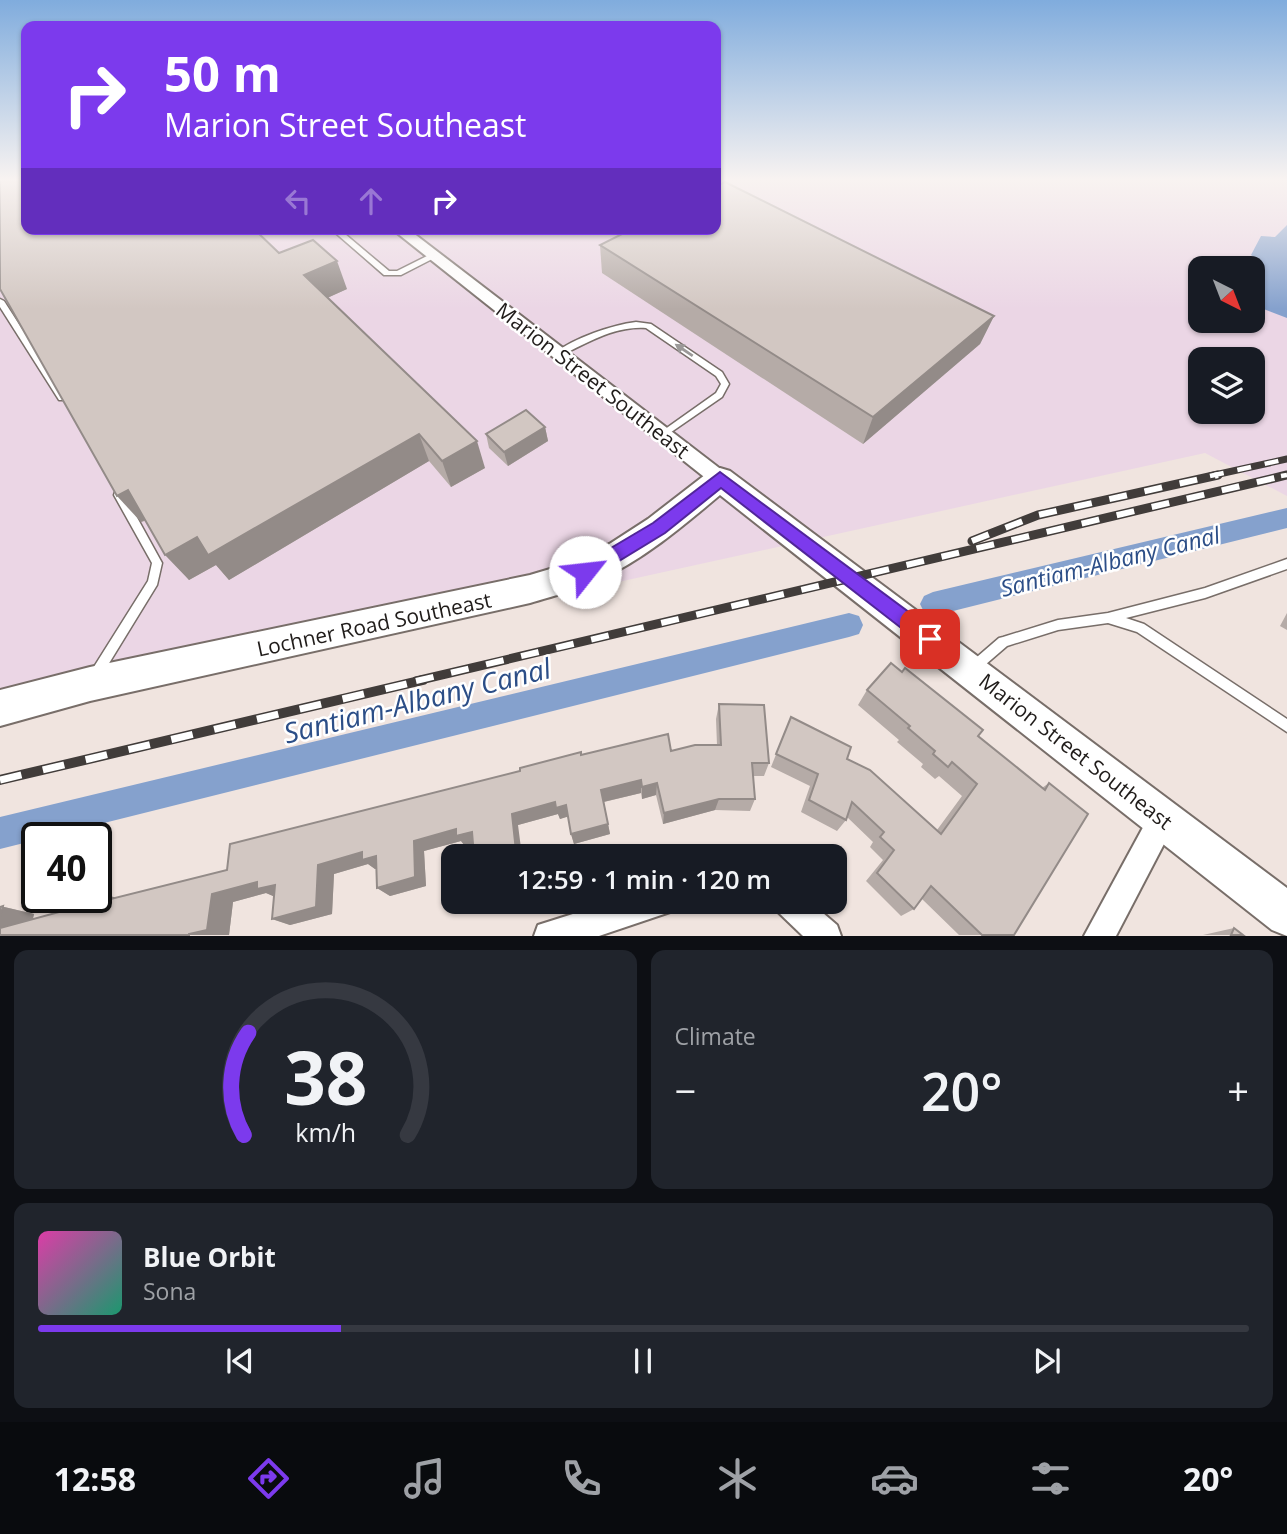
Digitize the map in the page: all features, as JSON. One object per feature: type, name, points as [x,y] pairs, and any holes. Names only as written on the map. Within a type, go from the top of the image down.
[{"type":"street","name":"Marion Street Southeast","points":[[406,235],[1287,915]]},
{"type":"street","name":"Lochner Road Southeast","points":[[0,708],[90,684],[530,589],[585,572],[659,528],[720,479]]},
{"type":"street","points":[[1099,936],[1163,819]]},
{"type":"street","points":[[549,936],[621,914]]},
{"type":"street","points":[[801,914],[826,936]]},
{"type":"lane","points":[[341,235],[387,273],[398,273],[433,256]]},
{"type":"lane","points":[[0,301],[70,413]]},
{"type":"lane","points":[[559,353],[622,325],[648,326],[719,374],[725,384],[719,395],[664,434]]},
{"type":"lane","points":[[90,684],[153,582],[157,563],[111,481]]},
{"type":"lane","points":[[970,670],[1003,642],[1058,625],[1108,618],[1125,611],[1206,593],[1287,564]]},
{"type":"lane","points":[[1108,618],[1140,628],[1287,726]]},
{"type":"shaded area","points":[[0,222],[21,222],[21,235],[721,235],[721,222],[1287,222],[1287,496],[1205,453],[0,718]]},
{"type":"water","points":[[1287,225],[1287,318],[1265,310],[1265,256],[1251,255],[1261,236],[1275,237]]},
{"type":"building","points":[[0,222],[21,222],[21,235],[260,235],[279,253],[313,240],[337,261],[304,275],[477,441],[442,461],[419,434],[208,555],[197,537],[165,555],[128,490],[117,496],[0,289]]},
{"type":"building","points":[[721,222],[805,222],[994,316],[873,417],[600,245],[620,235],[721,235]]},
{"type":"building","points":[[526,410],[545,427],[504,452],[486,434]]},
{"type":"building","points":[[891,663],[902,672],[905,668],[983,730],[978,736],[1045,790],[1049,783],[1088,814],[1014,935],[982,935],[931,886],[914,909],[877,873],[894,850],[880,837],[884,832],[852,802],[846,820],[809,800],[818,774],[776,754],[791,717],[851,747],[847,759],[870,770],[941,834],[977,784],[952,762],[948,767],[933,754],[935,751],[908,728],[910,726],[867,690]]},
{"type":"building","points":[[719,704],[764,705],[769,763],[752,763],[755,799],[719,799],[664,813],[657,783],[642,787],[641,780],[601,790],[608,824],[571,834],[566,805],[556,808],[555,802],[512,814],[515,844],[473,844],[472,832],[456,836],[456,829],[414,841],[415,877],[377,888],[376,856],[362,860],[362,852],[318,865],[316,907],[272,919],[275,885],[257,889],[257,882],[212,894],[207,930],[189,935],[0,935],[0,928],[56,913],[112,913],[112,899],[227,870],[230,844],[520,771],[520,768],[581,752],[581,755],[668,734],[671,751],[695,745],[721,745]]},
{"type":"building","points":[[1234,928],[1243,935],[1231,935]]},
{"type":"waterway","name":"Santiam-Albany Canal","points":[[933,604],[1287,518]]},
{"type":"waterway","name":"Santiam-Albany Canal","points":[[0,833],[849,625]]},
{"type":"railway","points":[[1210,476],[1287,459]]},
{"type":"railway","points":[[972,541],[1038,515],[1218,475]]},
{"type":"railway","points":[[416,681],[1287,475],[1281,476]]},
{"type":"railway","points":[[0,780],[423,680]]},
{"type":"route","points":[[585,572],[659,528],[720,479],[930,639]]}]
